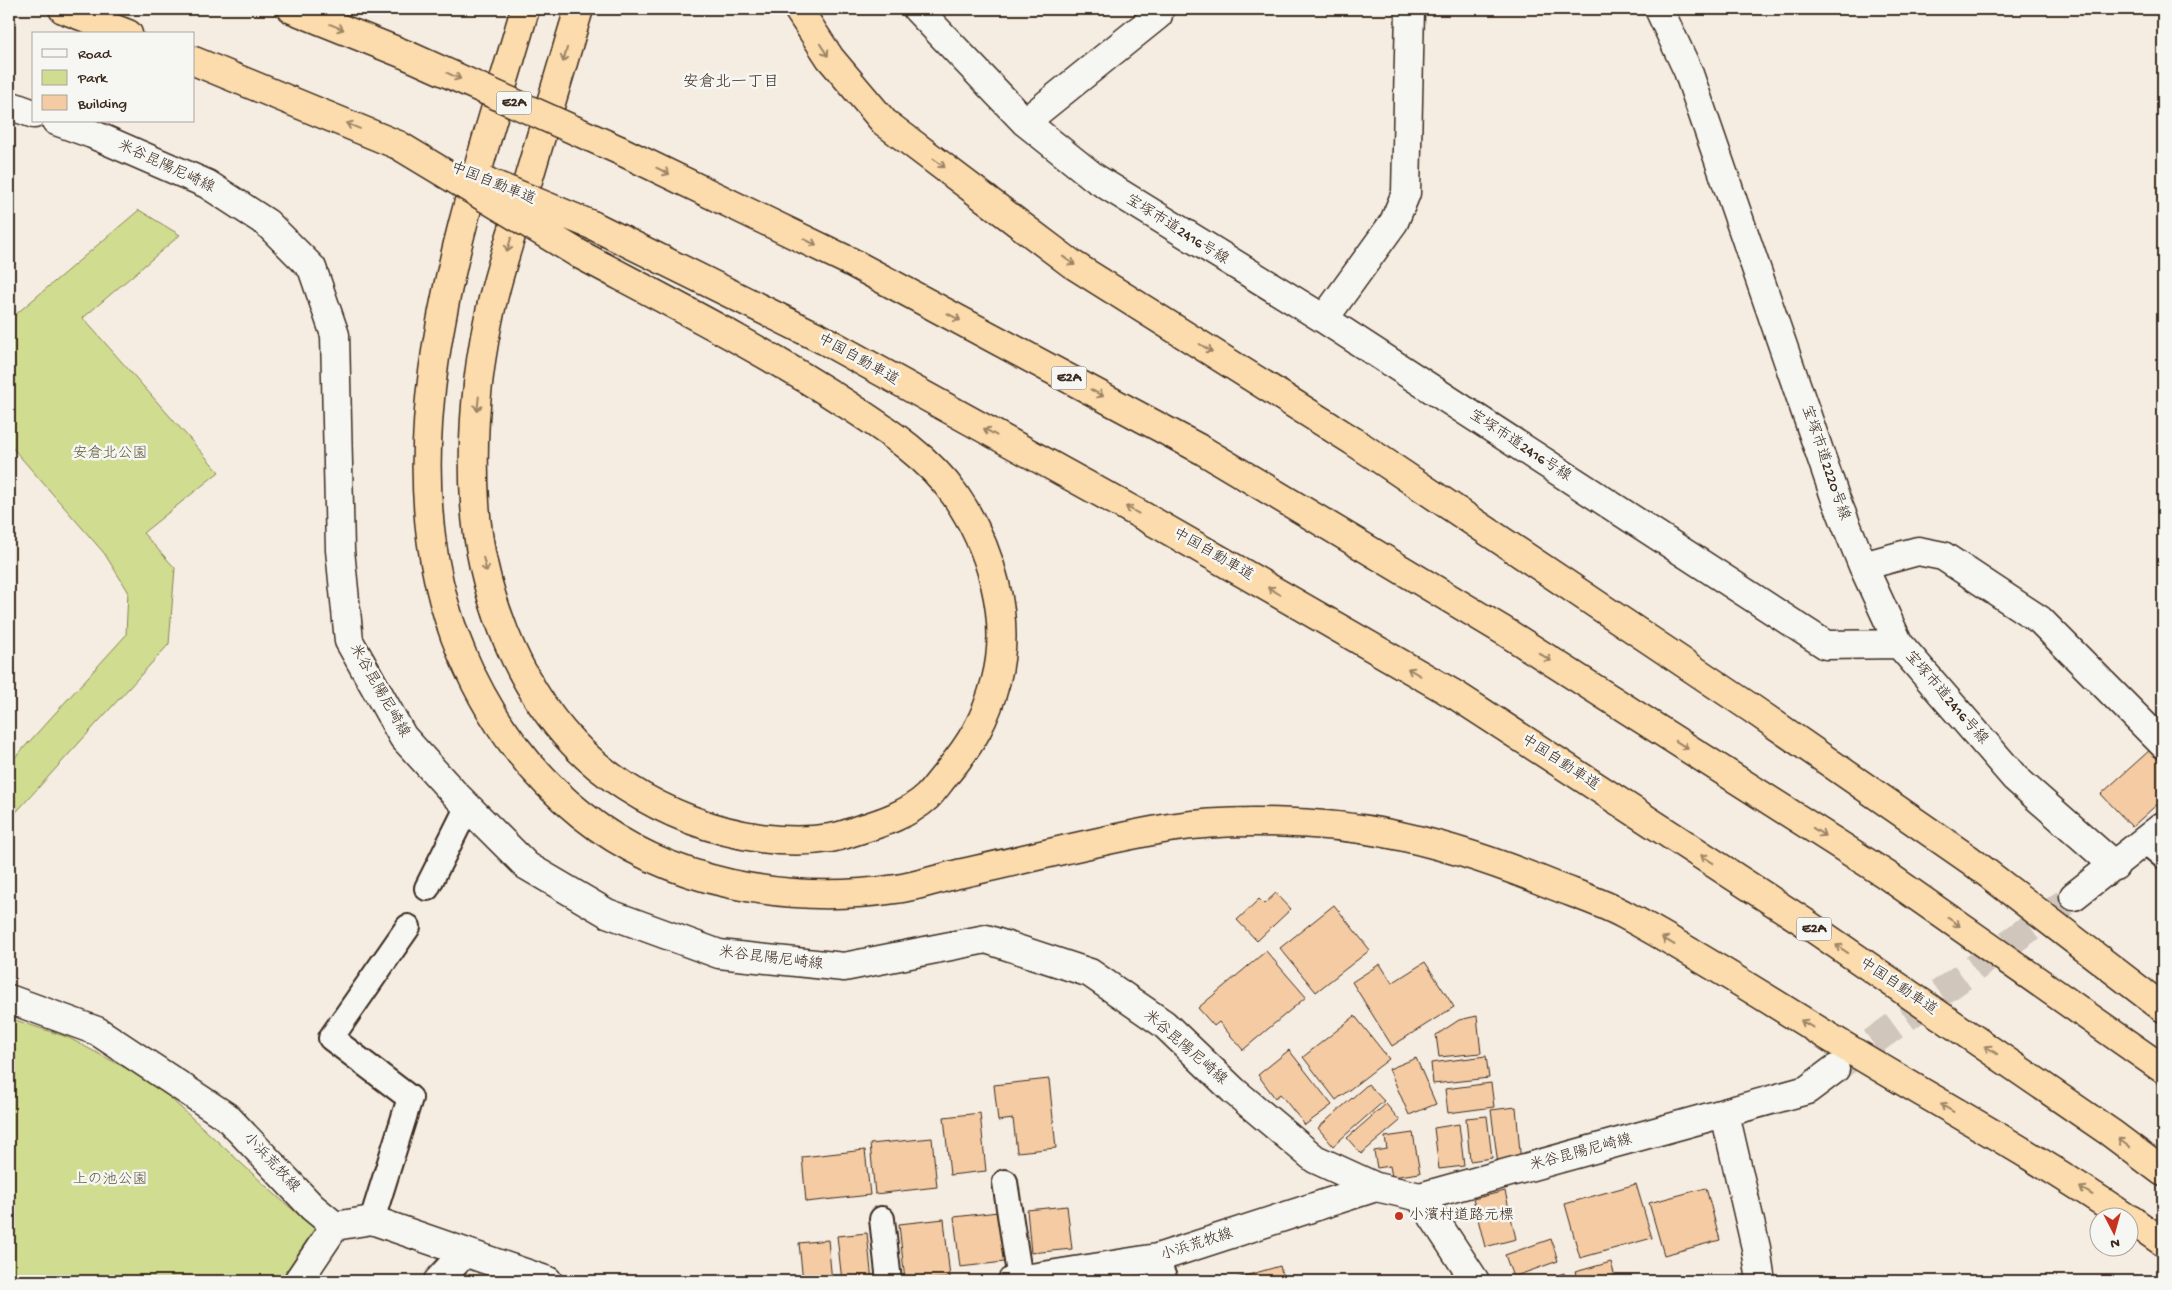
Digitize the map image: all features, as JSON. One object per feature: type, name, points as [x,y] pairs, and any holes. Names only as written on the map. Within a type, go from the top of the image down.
[{"type":"highway","points":[[63,9],[123,32]]},
{"type":"highway","name":"E2A","points":[[292,9],[409,56],[619,150],[849,261],[1202,450],[1504,631],[1885,874],[2163,1069]]},
{"type":"highway","points":[[525,9],[454,257],[438,340],[428,411],[425,474],[430,541],[448,621],[470,673],[492,716],[522,758],[559,797],[599,829],[642,853],[694,875],[772,892],[828,894],[896,889],[1024,861],[1101,841],[1178,826],[1258,823],[1318,825],[1381,832],[1432,843],[1490,860],[1620,912],[2111,1208]]},
{"type":"highway","points":[[398,145],[579,254],[791,367],[903,442],[953,492],[977,532],[995,579],[1002,635],[999,669],[990,703],[970,746],[927,798],[886,822],[830,838],[776,840],[721,830],[662,808],[609,776],[572,743],[529,682],[511,651],[502,628],[479,542],[475,502],[475,432],[482,360],[493,300],[579,9]]},
{"type":"highway","points":[[798,9],[830,58],[884,122],[1072,264],[1353,441],[1751,708],[1970,860],[2163,1008]]},
{"type":"highway","name":"中国自動車道","points":[[195,61],[592,225],[824,340],[1161,526],[1457,696],[1804,922],[2111,1133],[2163,1172]]},
{"type":"highway","points":[[2140,1226],[2163,1242]]},
{"type":"street","name":"宝塚市道2416号線","points":[[917,9],[1025,122],[1095,178],[1324,319],[1826,645],[1899,644],[2015,778],[2115,866]]},
{"type":"street","points":[[1324,319],[1394,222],[1406,193],[1410,9]]},
{"type":"street","name":"宝塚市道2220号線","points":[[1659,9],[1688,71],[1836,497],[1863,566],[1899,644]]},
{"type":"street","points":[[1025,122],[1158,14]]},
{"type":"street","points":[[9,105],[32,113]]},
{"type":"street","name":"米谷昆陽尼崎線","points":[[59,122],[92,134],[207,184],[267,223],[312,268],[335,335],[340,550],[349,641],[403,737],[468,806],[527,866],[607,913],[719,954],[844,968],[986,939],[1090,973],[1164,1024],[1234,1091],[1315,1159],[1376,1187],[1420,1197],[1807,1090],[1835,1069]]},
{"type":"street","points":[[1863,566],[1918,552],[1943,556],[2040,620],[2163,744]]},
{"type":"street","points":[[2074,896],[2115,866],[2157,841]]},
{"type":"street","name":"小浜荒牧線","points":[[9,999],[97,1031],[227,1117],[312,1207],[336,1226]]},
{"type":"street","points":[[1725,1114],[1756,1248],[1761,1281]]},
{"type":"street","name":"小浜荒牧線","points":[[1016,1280],[1161,1270],[1376,1187]]},
{"type":"street","points":[[1420,1197],[1475,1281]]},
{"type":"street","points":[[298,1281],[336,1226],[372,1220],[548,1281]]},
{"type":"street","points":[[438,1281],[464,1253]]},
{"type":"lane","points":[[427,888],[468,806]]},
{"type":"lane","points":[[372,1220],[410,1098],[331,1038],[408,927]]},
{"type":"lane","points":[[1005,1182],[1016,1280]]},
{"type":"lane","points":[[882,1219],[889,1281]]},
{"type":"green space","name":"安倉北公園","points":[[139,210],[180,235],[83,318],[219,472],[143,533],[175,568],[169,644],[9,820],[9,764],[126,635],[128,591],[104,553],[9,444],[9,320]]},
{"type":"green space","name":"上の池公園","points":[[9,1018],[67,1037],[154,1083],[279,1198],[315,1228],[280,1281],[9,1281]]},
{"type":"building","points":[[2150,750],[2163,764],[2163,799],[2132,827],[2101,794]]},
{"type":"building","points":[[1276,893],[1291,909],[1257,941],[1237,920],[1259,899],[1264,904]]},
{"type":"building","points":[[1334,905],[1370,950],[1316,992],[1280,948]]},
{"type":"building","points":[[1266,951],[1306,997],[1243,1050],[1219,1022],[1214,1026],[1198,1008]]},
{"type":"building","points":[[1425,962],[1454,1007],[1392,1046],[1352,982],[1380,964],[1392,983]]},
{"type":"building","points":[[1355,1016],[1389,1059],[1336,1100],[1303,1057]]},
{"type":"building","points":[[1477,1016],[1481,1053],[1439,1057],[1436,1035],[1459,1020]]},
{"type":"building","points":[[1289,1050],[1332,1105],[1305,1125],[1280,1094],[1275,1098],[1258,1075]]},
{"type":"building","points":[[1486,1056],[1489,1078],[1433,1084],[1431,1063]]},
{"type":"building","points":[[1416,1058],[1436,1104],[1409,1115],[1389,1069]]},
{"type":"building","points":[[1049,1079],[1056,1148],[1017,1152],[1013,1119],[998,1121],[994,1085]]},
{"type":"building","points":[[1491,1083],[1494,1107],[1448,1113],[1445,1089]]},
{"type":"building","points":[[1368,1084],[1384,1101],[1333,1146],[1318,1128]]},
{"type":"building","points":[[1386,1104],[1400,1121],[1361,1154],[1347,1138]]},
{"type":"building","points":[[1516,1107],[1521,1163],[1498,1165],[1491,1110]]},
{"type":"building","points":[[980,1113],[986,1171],[950,1175],[944,1117]]},
{"type":"building","points":[[1487,1116],[1492,1158],[1470,1161],[1466,1118]]},
{"type":"building","points":[[1459,1124],[1464,1166],[1439,1169],[1434,1128]]},
{"type":"building","points":[[1413,1133],[1420,1173],[1392,1177],[1390,1166],[1377,1168],[1374,1151],[1387,1149],[1385,1137]]},
{"type":"building","points":[[932,1138],[937,1187],[875,1194],[870,1144]]},
{"type":"building","points":[[865,1150],[870,1195],[806,1202],[802,1157]]},
{"type":"building","points":[[1636,1184],[1652,1238],[1580,1258],[1565,1204]]},
{"type":"building","points":[[1706,1188],[1720,1240],[1664,1255],[1649,1203]]},
{"type":"building","points":[[1505,1191],[1516,1239],[1485,1247],[1473,1199]]},
{"type":"building","points":[[1067,1206],[1072,1249],[1031,1253],[1027,1210]]},
{"type":"building","points":[[998,1212],[1004,1262],[960,1267],[954,1217]]},
{"type":"building","points":[[944,1219],[950,1278],[905,1281],[899,1224]]},
{"type":"building","points":[[867,1233],[872,1281],[842,1281],[837,1236]]},
{"type":"building","points":[[1551,1239],[1558,1261],[1513,1277],[1505,1255]]},
{"type":"building","points":[[828,1240],[832,1281],[803,1281],[799,1243]]},
{"type":"building","points":[[1611,1262],[1616,1281],[1578,1281],[1575,1272]]},
{"type":"building","points":[[1280,1266],[1284,1281],[1227,1281]]},
{"type":"building","points":[[1564,1273],[1567,1281],[1538,1281]]},
{"type":"tunnel","points":[[1838,1067],[2074,896]]},
{"type":"place","name":"小濱村道路元標","points":[[1399,1216]]},
{"type":"district","name":"安倉北一丁目","points":[[731,83]]}]
